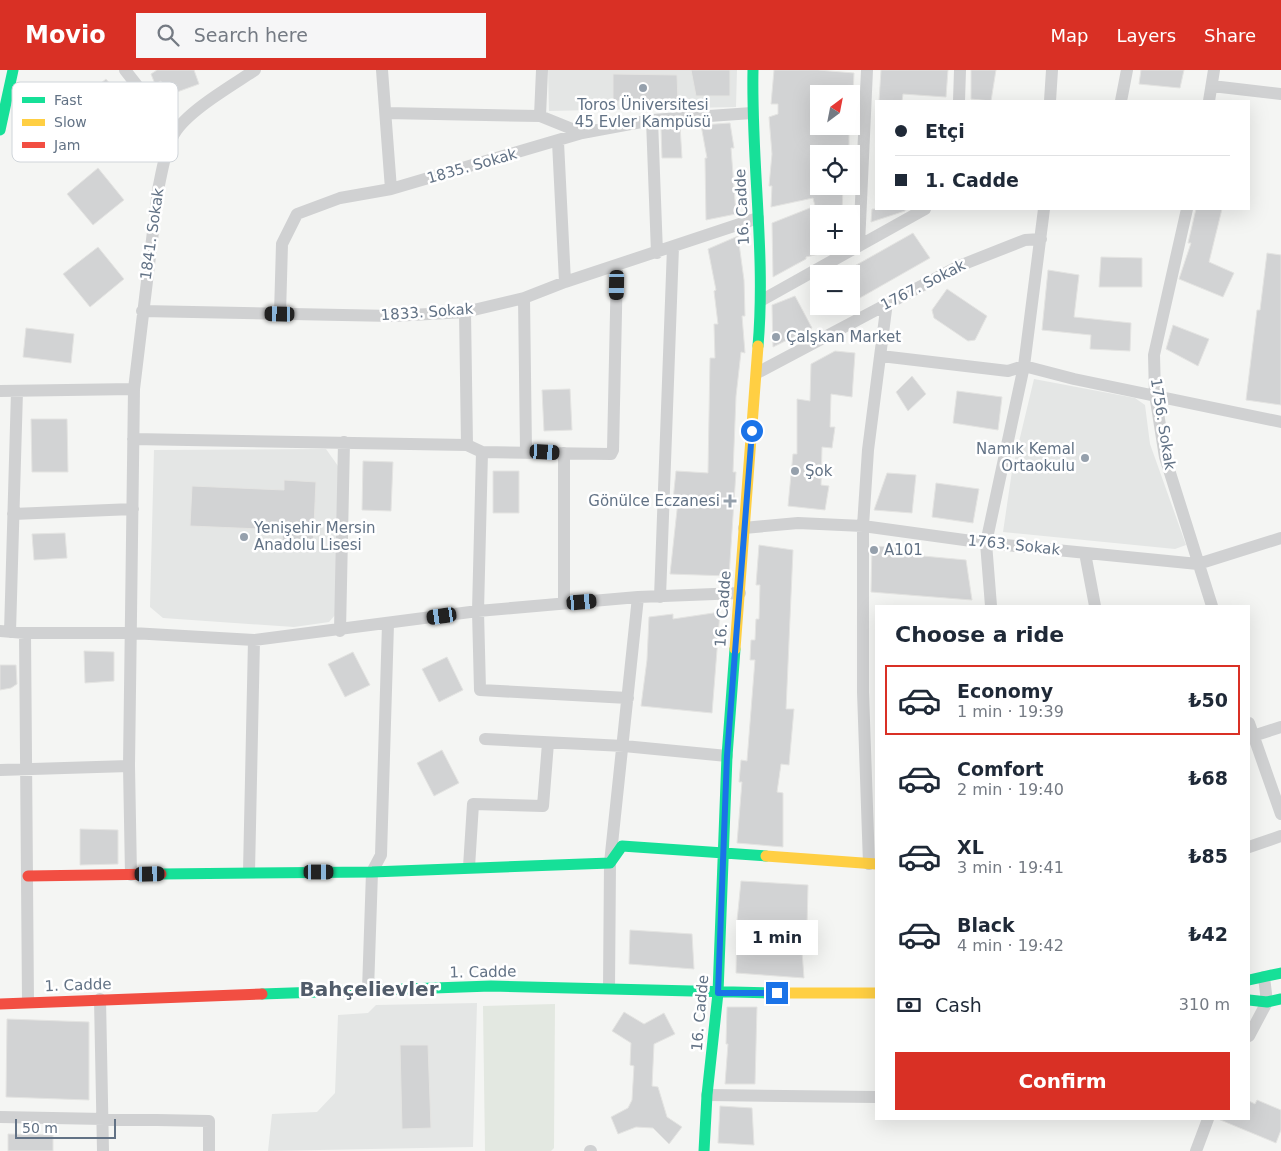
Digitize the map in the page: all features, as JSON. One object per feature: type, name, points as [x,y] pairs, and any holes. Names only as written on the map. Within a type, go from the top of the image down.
[{"type":"street","points":[[0,130],[13,70]]},
{"type":"street","points":[[125,70],[134,82]]},
{"type":"street","name":"1841. Sokak","points":[[178,129],[196,111],[255,70]]},
{"type":"street","points":[[382,70],[392,188]]},
{"type":"street","points":[[540,116],[542,70]]},
{"type":"street","name":"16. Cadde","points":[[704,1151],[706,1095],[718,993],[725,853],[727,756],[762,300],[752,113],[753,70]]},
{"type":"street","points":[[860,223],[867,70]]},
{"type":"street","points":[[959,100],[960,70]]},
{"type":"street","points":[[1050,100],[1052,70]]},
{"type":"street","points":[[1121,100],[1126,70]]},
{"type":"street","points":[[1209,100],[1214,70]]},
{"type":"street","points":[[1212,86],[1281,94]]},
{"type":"street","points":[[386,113],[540,116],[582,133]]},
{"type":"street","name":"1835. Sokak","points":[[280,314],[282,244],[297,214],[340,198],[392,188],[558,142],[582,133],[652,120],[752,113]]},
{"type":"street","points":[[652,120],[657,253]]},
{"type":"street","points":[[558,142],[565,282]]},
{"type":"street","name":"1841. Sokak","points":[[131,875],[129,766],[134,389],[158,190],[164,162]]},
{"type":"street","points":[[860,244],[923,210]]},
{"type":"street","points":[[991,605],[986,543],[1024,366],[1044,210]]},
{"type":"street","name":"1756. Sokak","points":[[1187,210],[1154,355],[1155,394],[1165,457],[1212,605]]},
{"type":"street","name":"1833. Sokak","points":[[142,311],[393,316],[465,312],[524,298],[565,282],[758,218]]},
{"type":"street","name":"1767. Sokak","points":[[757,373],[887,302],[959,266],[1025,240],[1040,239]]},
{"type":"street","points":[[660,597],[673,247]]},
{"type":"street","points":[[762,300],[841,255]]},
{"type":"street","points":[[134,439],[467,445],[482,452],[526,451],[611,454],[613,450],[617,266]]},
{"type":"street","points":[[524,298],[526,451]]},
{"type":"street","points":[[610,863],[622,846],[873,864],[863,692],[863,526],[868,450],[887,302]]},
{"type":"street","points":[[465,312],[467,445]]},
{"type":"street","points":[[881,356],[1008,371],[1024,366],[1074,379],[1155,394],[1281,422]]},
{"type":"street","points":[[0,391],[134,389]]},
{"type":"street","points":[[17,391],[13,514],[5,631],[25,633],[132,634],[254,640],[340,631],[478,611],[638,597],[740,592]]},
{"type":"street","points":[[340,631],[344,442]]},
{"type":"street","points":[[482,452],[478,611],[480,690],[628,698]]},
{"type":"street","points":[[564,453],[564,603]]},
{"type":"street","points":[[13,514],[133,509]]},
{"type":"street","name":"1763. Sokak","points":[[744,528],[798,523],[863,526],[986,543],[1198,564],[1281,538]]},
{"type":"street","points":[[1085,553],[1096,605]]},
{"type":"street","points":[[610,988],[610,863],[624,746],[638,597]]},
{"type":"street","points":[[368,990],[372,872],[381,855],[388,624]]},
{"type":"street","points":[[25,633],[28,1002]]},
{"type":"street","points":[[249,872],[254,640]]},
{"type":"street","points":[[1250,726],[1281,814]]},
{"type":"street","points":[[1253,736],[1281,727]]},
{"type":"street","points":[[485,739],[624,746],[727,756]]},
{"type":"street","points":[[469,867],[473,804],[543,806],[548,743]]},
{"type":"street","points":[[0,770],[129,766]]},
{"type":"street","points":[[1250,848],[1281,836]]},
{"type":"street","points":[[28,876],[372,872],[610,863]]},
{"type":"street","points":[[1250,980],[1281,973]]},
{"type":"street","points":[[1250,1034],[1267,1002],[1264,977]]},
{"type":"street","name":"1. Cadde","points":[[0,1004],[491,986],[610,988],[718,993],[875,993]]},
{"type":"street","points":[[100,999],[103,1151]]},
{"type":"street","points":[[1250,1000],[1267,1002],[1281,999]]},
{"type":"street","points":[[706,1095],[875,1097]]},
{"type":"street","points":[[0,1116],[209,1121],[210,1151]]},
{"type":"street","points":[[1196,1151],[1208,1120]]},
{"type":"shaded area","name":"Toros Üniversitesi 45 Evler Kampüsü","points":[[548,70],[737,70],[736,107],[549,111]]},
{"type":"shaded area","name":"Namık Kemal Ortaokulu","points":[[1034,379],[1135,398],[1145,405],[1150,444],[1186,545],[1175,549],[1003,532],[1012,471]]},
{"type":"shaded area","name":"Yenişehir Mersin Anadolu Lisesi","points":[[326,449],[338,466],[336,614],[329,622],[294,627],[163,618],[150,607],[154,450]]},
{"type":"shaded area","points":[[477,1003],[473,1147],[268,1151],[272,1114],[317,1112],[335,1093],[338,1015],[368,1013],[376,1005]]},
{"type":"shaded area","points":[[555,1004],[554,1148],[551,1151],[485,1151],[483,1006]]},
{"type":"building","points":[[157,70],[194,70],[199,84],[178,92],[178,82],[154,82],[151,74]]},
{"type":"building","points":[[691,70],[730,70],[730,96],[696,96]]},
{"type":"building","points":[[774,70],[818,70],[854,73],[853,85],[810,85],[810,135],[849,135],[849,145],[810,145],[810,195],[843,195],[842,205],[815,205],[813,198],[771,207],[772,186],[769,186],[772,154],[769,117],[778,114],[778,104],[771,104]]},
{"type":"building","points":[[881,70],[948,70],[946,97],[903,94],[902,100],[879,100]]},
{"type":"building","points":[[971,70],[996,70],[991,100],[971,99]]},
{"type":"building","points":[[1141,70],[1184,70],[1180,88],[1139,84]]},
{"type":"building","points":[[613,74],[677,75],[678,102],[613,101]]},
{"type":"building","points":[[730,123],[734,148],[731,148],[736,214],[706,220],[705,158],[707,158],[701,125]]},
{"type":"building","points":[[680,126],[682,158],[662,158],[661,128]]},
{"type":"building","points":[[98,168],[124,200],[93,225],[67,194]]},
{"type":"building","points":[[810,208],[810,255],[815,255],[806,257],[806,259],[773,277],[772,223]]},
{"type":"building","points":[[872,209],[905,210],[905,211],[871,222]]},
{"type":"building","points":[[1196,210],[1222,210],[1209,262],[1234,273],[1223,297],[1179,279],[1191,243],[1188,243]]},
{"type":"building","points":[[913,233],[930,258],[860,298],[860,265],[856,265]]},
{"type":"building","points":[[738,236],[744,280],[745,316],[742,316],[745,353],[741,352],[736,396],[733,472],[736,472],[729,576],[670,574],[678,501],[673,500],[676,471],[708,473],[710,358],[715,358],[714,324],[718,324],[714,291],[716,290],[708,249]]},
{"type":"building","points":[[98,247],[124,279],[90,307],[63,274]]},
{"type":"building","points":[[1267,253],[1281,255],[1281,405],[1246,400],[1257,310],[1260,310]]},
{"type":"building","points":[[1101,257],[1142,258],[1142,287],[1099,287]]},
{"type":"building","points":[[1048,270],[1079,275],[1074,317],[1131,323],[1130,351],[1090,349],[1091,335],[1042,330]]},
{"type":"building","points":[[947,289],[987,316],[975,340],[968,341],[934,318],[932,310]]},
{"type":"building","points":[[795,296],[812,328],[773,347],[772,305]]},
{"type":"building","points":[[1173,325],[1209,339],[1198,366],[1166,349]]},
{"type":"building","points":[[26,328],[74,334],[71,363],[23,357]]},
{"type":"building","points":[[835,351],[855,353],[852,397],[831,394],[830,427],[835,427],[832,448],[822,447],[821,485],[829,486],[825,510],[788,506],[793,454],[797,454],[797,399],[810,401],[811,364]]},
{"type":"building","points":[[912,376],[926,394],[908,411],[896,392]]},
{"type":"building","points":[[570,389],[572,430],[544,431],[542,390]]},
{"type":"building","points":[[957,391],[1002,397],[998,430],[953,423]]},
{"type":"building","points":[[31,419],[67,419],[68,472],[32,472]]},
{"type":"building","points":[[363,461],[393,462],[391,511],[362,510]]},
{"type":"building","points":[[493,471],[519,471],[519,513],[493,513]]},
{"type":"building","points":[[887,473],[916,475],[912,513],[874,510]]},
{"type":"building","points":[[284,480],[316,482],[313,548],[282,546],[283,530],[190,526],[192,486],[284,490]]},
{"type":"building","points":[[936,483],[979,489],[973,523],[932,517]]},
{"type":"building","points":[[65,533],[67,558],[34,560],[32,534]]},
{"type":"building","points":[[759,545],[793,550],[786,709],[794,709],[789,765],[781,764],[777,792],[783,793],[783,847],[737,843],[742,782],[739,782],[741,760],[747,761],[755,660],[750,660],[751,640],[755,640],[756,619],[759,619],[760,585],[756,585]]},
{"type":"building","points":[[872,546],[912,548],[912,555],[966,560],[972,600],[871,592]]},
{"type":"building","points":[[720,612],[712,713],[641,706],[647,660],[649,617],[673,614],[673,619]]},
{"type":"building","points":[[84,651],[114,652],[114,681],[85,683]]},
{"type":"building","points":[[353,652],[370,685],[345,697],[328,664]]},
{"type":"building","points":[[447,657],[463,690],[439,702],[422,669]]},
{"type":"building","points":[[0,665],[16,665],[17,684],[11,688],[0,690]]},
{"type":"building","points":[[442,750],[459,783],[434,796],[417,763]]},
{"type":"building","points":[[80,829],[118,830],[118,864],[80,865]]},
{"type":"building","points":[[741,881],[808,885],[807,926],[800,925],[804,978],[736,973],[737,921]]},
{"type":"building","points":[[630,930],[692,934],[694,969],[629,964]]},
{"type":"building","points":[[727,1007],[757,1007],[755,1084],[725,1084],[728,1044],[726,1044]]},
{"type":"building","points":[[624,1012],[644,1024],[664,1013],[675,1034],[654,1044],[652,1086],[658,1087],[667,1117],[682,1127],[669,1144],[653,1128],[636,1127],[618,1134],[611,1117],[628,1108],[632,1100],[634,1066],[630,1065],[631,1043],[612,1031]]},
{"type":"building","points":[[7,1019],[89,1022],[89,1100],[6,1097]]},
{"type":"building","points":[[400,1045],[428,1045],[431,1128],[402,1129]]},
{"type":"building","points":[[1257,1100],[1281,1110],[1281,1130],[1276,1143],[1220,1120],[1250,1120],[1250,1102],[1255,1104]]},
{"type":"building","points":[[720,1106],[752,1108],[754,1145],[718,1143]]},
{"type":"building","points":[[8,1134],[53,1135],[53,1151],[8,1151]]},
{"type":"traffic: fast","points":[[0,130],[13,70]]},
{"type":"traffic: fast","points":[[753,70],[760,277],[758,346]]},
{"type":"traffic: fast","points":[[704,1151],[707,1095],[718,993],[727,756],[735,649]]},
{"type":"traffic: fast","points":[[161,874],[372,872],[610,863],[622,846],[766,856]]},
{"type":"traffic: fast","points":[[1250,980],[1281,973]]},
{"type":"traffic: fast","points":[[262,994],[491,986],[770,993]]},
{"type":"traffic: fast","points":[[1250,1000],[1267,1002],[1281,999]]},
{"type":"traffic: slow","points":[[735,649],[758,346]]},
{"type":"traffic: slow","points":[[766,856],[875,864]]},
{"type":"traffic: slow","points":[[770,993],[875,993]]},
{"type":"traffic: jam","points":[[28,876],[161,874]]},
{"type":"traffic: jam","points":[[0,1004],[262,994]]},
{"type":"place","name":"Toros Üniversitesi 45 Evler Kampüsü","points":[[643,88]]},
{"type":"place","name":"Çalşkan Market","points":[[776,337]]},
{"type":"place","name":"Namık Kemal Ortaokulu","points":[[1085,458]]},
{"type":"place","name":"Şok","points":[[795,471]]},
{"type":"place","name":"Gönülce Eczanesi","points":[[730,501]]},
{"type":"place","name":"Yenişehir Mersin Anadolu Lisesi","points":[[244,537]]},
{"type":"place","name":"A101","points":[[874,550]]},
{"type":"district","name":"Bahçelievler","points":[[369,989]]},
{"type":"route","points":[[752,431],[727,756],[725,853],[718,993],[777,993]]}]
